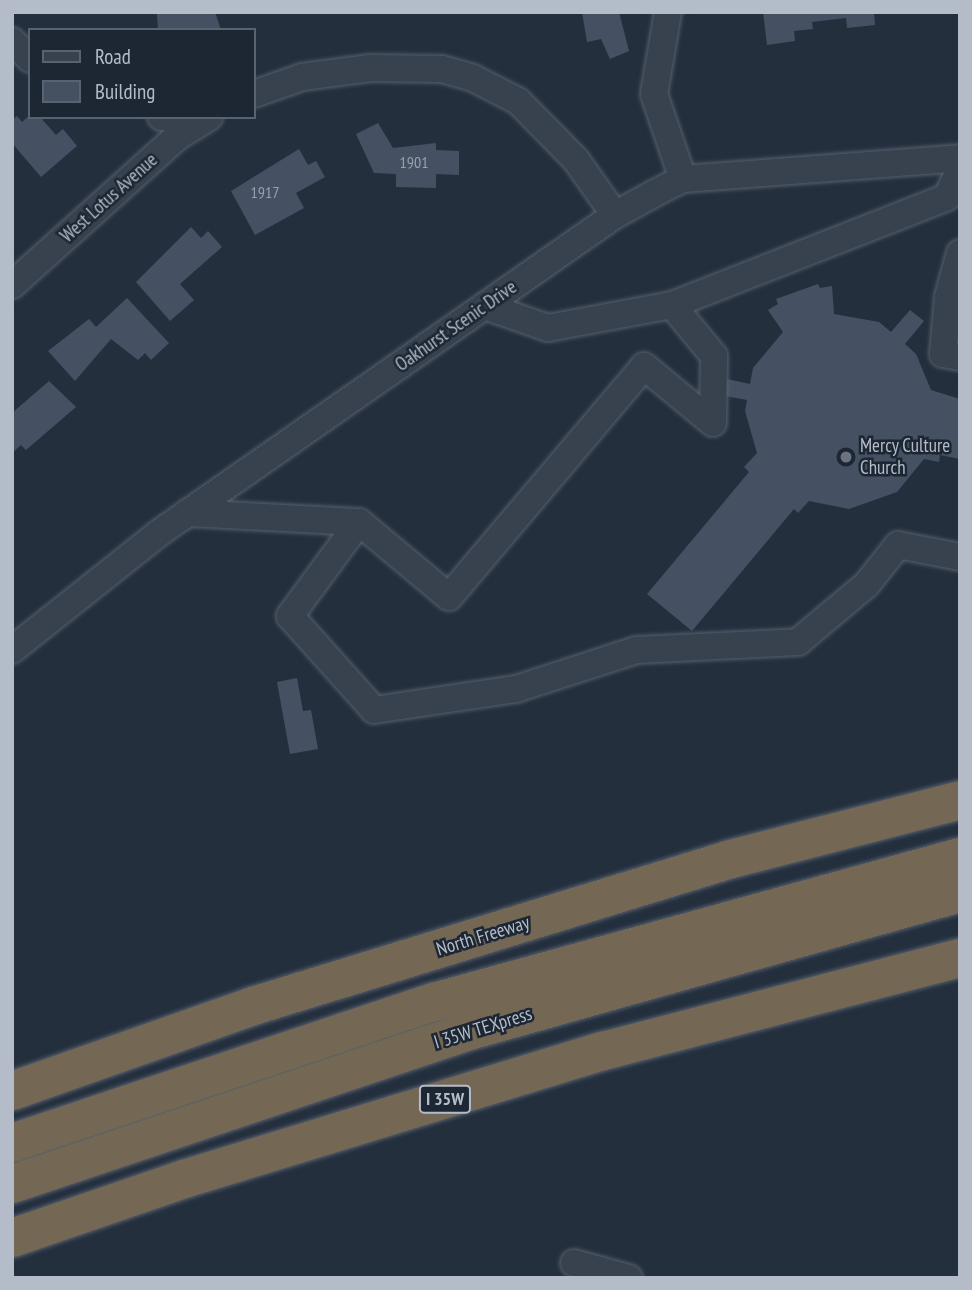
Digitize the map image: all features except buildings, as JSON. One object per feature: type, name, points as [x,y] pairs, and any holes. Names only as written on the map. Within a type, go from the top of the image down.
[{"type":"highway","points":[[861,817],[960,776]]},
{"type":"highway","name":"North Freeway","points":[[12,1091],[253,1006],[861,817],[960,800]]},
{"type":"highway","name":"I 35W TEXpress","points":[[12,1184],[890,894],[960,857]]},
{"type":"highway","name":"I 35W TEXpress","points":[[12,1143],[434,1002],[890,894],[960,893]]},
{"type":"highway","name":"I 35W","points":[[12,1238],[187,1178],[603,1051],[901,976],[960,958]]},
{"type":"highway","points":[[901,976],[960,980]]},
{"type":"street","points":[[668,12],[654,94],[683,179]]},
{"type":"street","points":[[12,41],[28,57]]},
{"type":"street","points":[[256,93],[302,77],[370,68],[442,69],[473,78],[518,101],[576,160],[615,215]]},
{"type":"street","name":"West Lotus Avenue","points":[[12,285],[177,137],[206,119]]},
{"type":"street","name":"Oakhurst Scenic Drive","points":[[12,650],[55,612],[187,513],[615,215],[683,179],[960,158]]},
{"type":"street","points":[[485,306],[548,328],[672,305],[947,197],[960,169]]},
{"type":"street","points":[[960,253],[948,298],[943,354],[960,357]]},
{"type":"street","points":[[187,513],[359,522],[449,597],[644,366],[713,423],[714,356],[672,305]]},
{"type":"street","points":[[359,522],[290,616],[374,710],[516,689],[637,650],[798,642],[867,584],[898,545],[960,557]]},
{"type":"street","points":[[573,1263],[629,1278]]},
{"type":"place","name":"Mercy Culture Church","points":[[846,457]]}]
